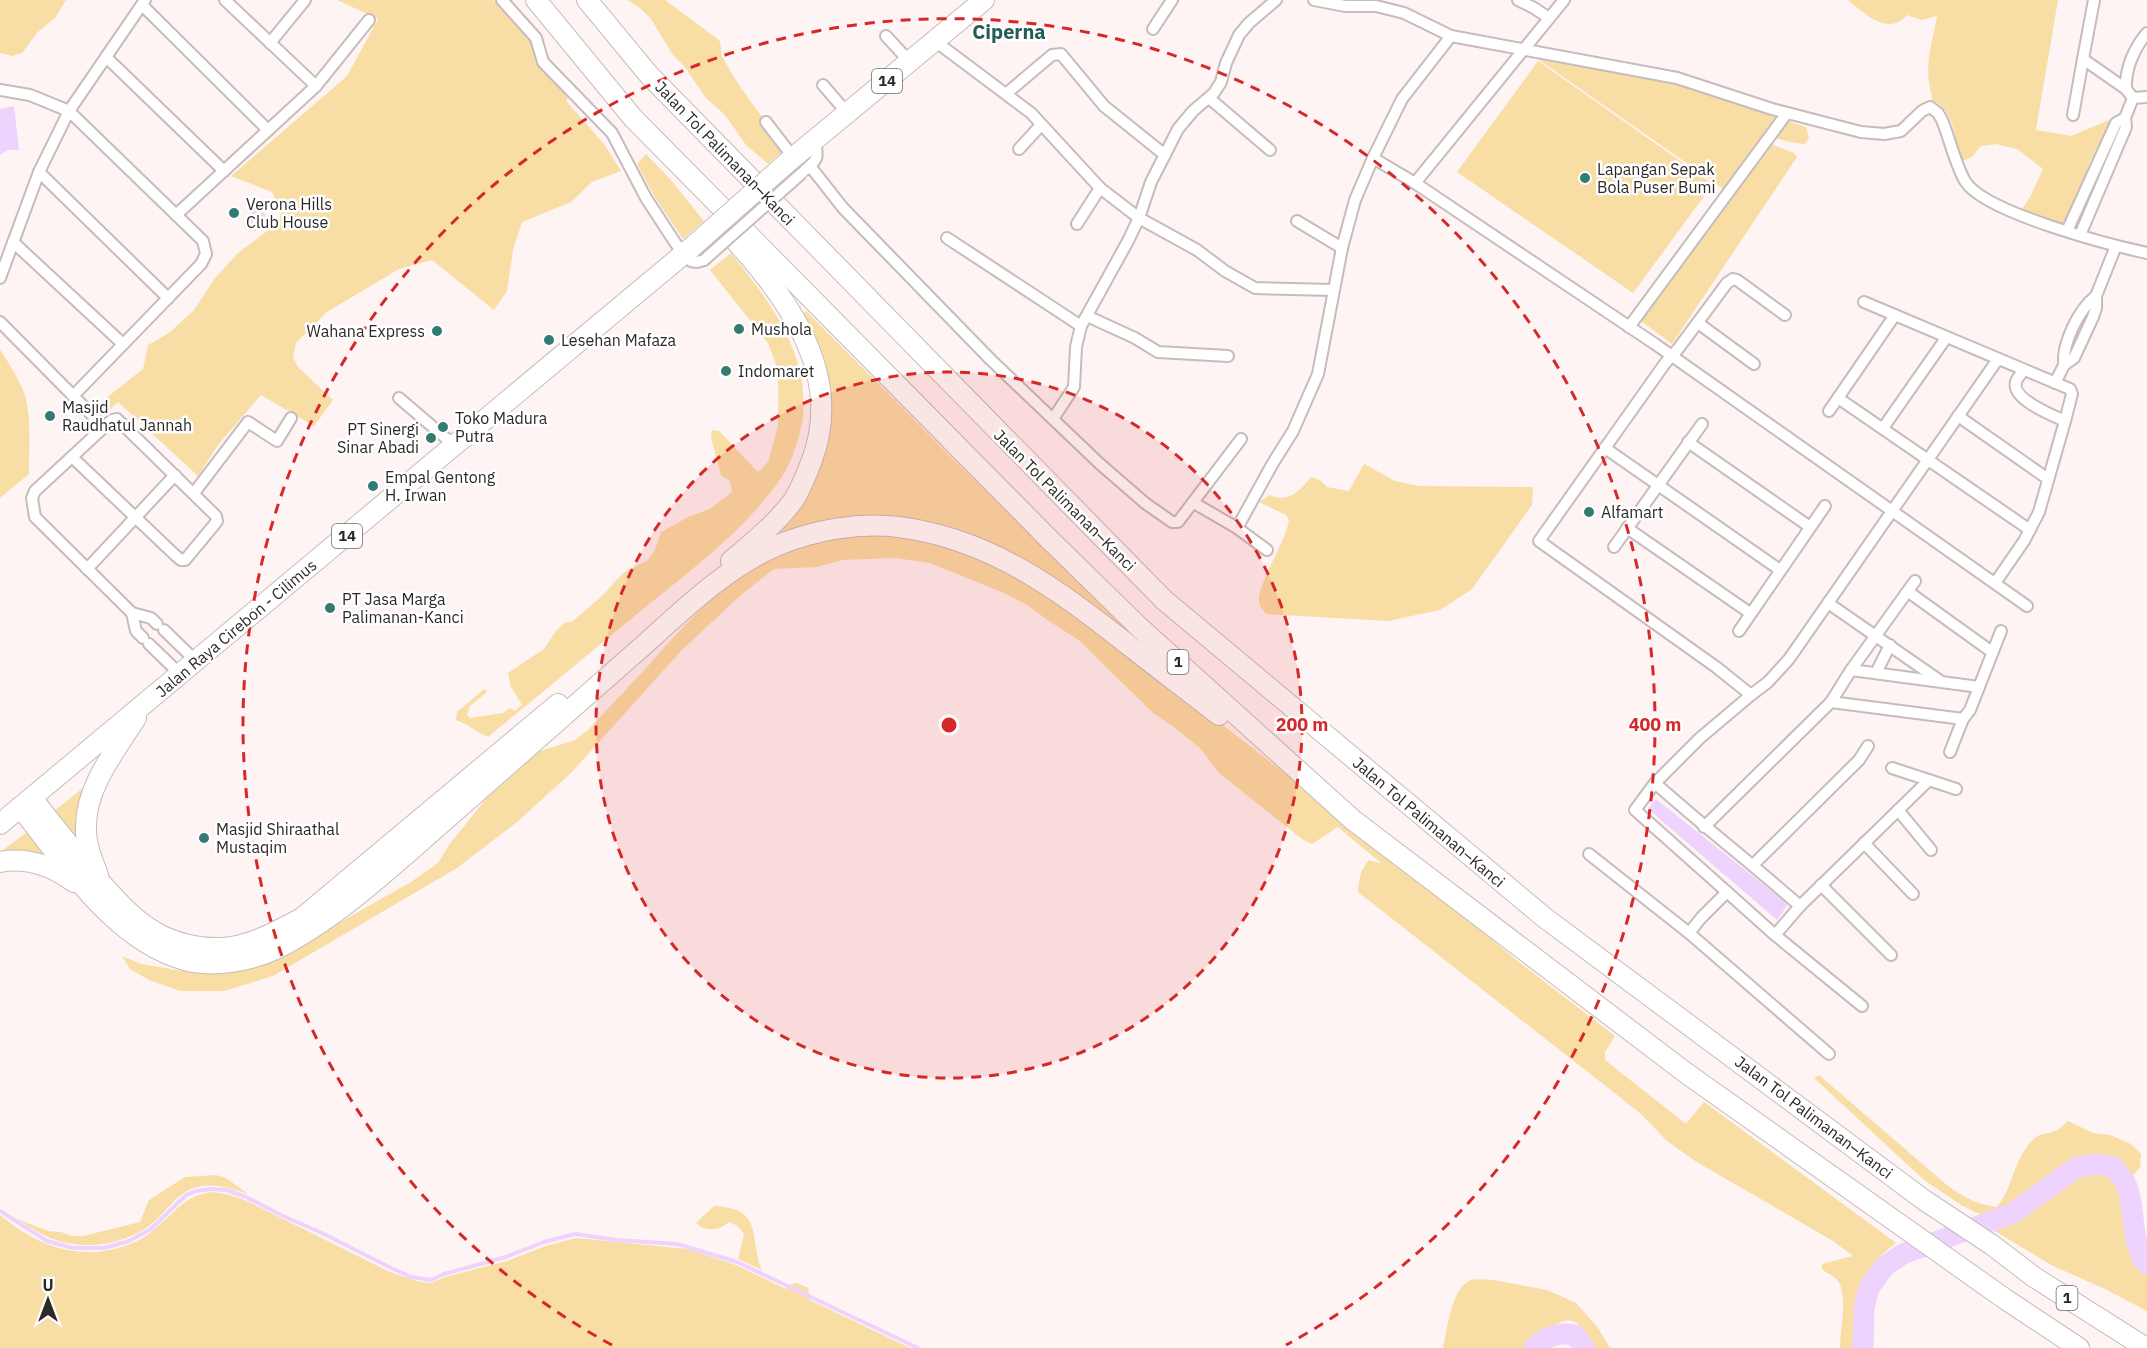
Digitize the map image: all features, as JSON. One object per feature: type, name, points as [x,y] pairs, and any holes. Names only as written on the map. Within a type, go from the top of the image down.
[{"type":"highway","name":"1","points":[[536,0],[633,118],[1031,521],[1139,627],[1353,819],[1686,1073],[2079,1348]]},
{"type":"highway","name":"Jalan Tol Palimanan–Kanci","points":[[587,0],[649,75],[1164,600],[1545,918],[1924,1200],[1992,1245],[2034,1277],[2146,1348]]},
{"type":"highway","points":[[603,0],[664,89]]},
{"type":"highway","name":"14","points":[[693,253],[798,164],[815,140],[984,0]]},
{"type":"highway","points":[[0,862],[30,862],[43,865],[69,878],[95,887],[155,932],[174,940],[222,949],[270,935],[302,918],[642,636],[761,536],[793,500],[809,469],[820,439],[822,396],[818,371],[791,314],[764,272],[681,180],[633,118]]},
{"type":"highway","name":"Jalan Raya Cirebon - Cilimus","points":[[0,824],[197,662],[454,445],[693,253]]},
{"type":"highway","points":[[144,705],[90,797],[86,825],[87,841],[95,887],[103,909],[148,945],[187,961],[225,963],[243,960],[274,950],[315,925],[393,865],[702,594],[738,567],[775,546],[814,533],[854,526],[895,526],[939,534],[968,543],[1053,587],[1353,819]]},
{"type":"highway","points":[[26,803],[95,887]]},
{"type":"street","points":[[225,0],[316,86]]},
{"type":"street","points":[[270,44],[305,0]]},
{"type":"street","points":[[502,0],[536,38],[543,62],[612,133],[646,198],[693,253]]},
{"type":"street","points":[[1153,29],[1172,0]]},
{"type":"street","points":[[1053,419],[1074,387],[1076,346],[1081,326],[1139,218],[1151,182],[1178,129],[1209,98],[1221,82],[1226,63],[1239,35],[1249,23],[1276,0]]},
{"type":"street","points":[[1314,0],[1376,6],[1404,13],[1450,36],[1677,78],[1787,113],[1861,132],[1884,134],[1901,131],[1922,111],[1930,107],[1938,113],[1942,120],[1965,180],[1975,191],[2034,220],[2116,246],[2147,253]]},
{"type":"street","points":[[1518,0],[1536,4],[1549,18]]},
{"type":"street","points":[[1415,183],[1564,0]]},
{"type":"street","points":[[2073,116],[2094,0]]},
{"type":"street","points":[[0,278],[39,172],[69,111],[144,3],[268,130]]},
{"type":"street","points":[[176,215],[316,86],[369,20]]},
{"type":"street","points":[[2080,235],[2126,127],[2129,93],[2128,69],[2137,47],[2147,33]]},
{"type":"street","points":[[886,36],[910,62]]},
{"type":"street","points":[[1237,528],[1302,413],[1318,374],[1342,248],[1355,200],[1373,158],[1402,99],[1450,36]]},
{"type":"street","points":[[935,41],[1031,113],[1100,188],[1139,218],[1197,250],[1225,271],[1255,288],[1334,290]]},
{"type":"street","points":[[1007,93],[1053,55],[1061,54],[1104,105],[1165,156]]},
{"type":"street","points":[[106,57],[224,171]]},
{"type":"street","points":[[2084,59],[2129,93],[2147,97]]},
{"type":"street","points":[[823,85],[848,114]]},
{"type":"street","points":[[0,90],[30,95],[69,111],[203,241],[206,254],[201,264],[73,396]]},
{"type":"street","points":[[1209,98],[1270,150]]},
{"type":"street","points":[[1629,327],[1787,113]]},
{"type":"street","points":[[2067,231],[2116,123],[2125,118]]},
{"type":"street","points":[[766,123],[798,164],[991,360],[1100,464],[1160,515],[1173,522],[1178,522],[1240,438]]},
{"type":"street","points":[[1019,149],[1041,125]]},
{"type":"street","points":[[1373,158],[1415,183],[1672,356],[2027,606]]},
{"type":"street","points":[[39,172],[168,298]]},
{"type":"street","points":[[1077,224],[1100,188]]},
{"type":"street","points":[[1297,221],[1342,248]]},
{"type":"street","points":[[947,238],[1081,326]]},
{"type":"street","points":[[13,242],[123,344]]},
{"type":"street","points":[[2064,364],[2074,358],[2093,316],[2096,296],[2116,246]]},
{"type":"street","points":[[1751,695],[1539,541],[1727,283],[1733,279],[1740,282],[1785,315]]},
{"type":"street","points":[[2055,383],[2064,364],[2063,352],[2082,311],[2087,303],[2096,296]]},
{"type":"street","points":[[1864,302],[2070,389],[2072,394],[2039,512],[2030,530],[1995,583]]},
{"type":"street","points":[[1829,411],[1895,315]]},
{"type":"street","points":[[1087,316],[1135,338],[1158,352],[1228,356]]},
{"type":"street","points":[[0,322],[100,424]]},
{"type":"street","points":[[1698,323],[1754,364]]},
{"type":"street","points":[[1883,428],[1946,338]]},
{"type":"street","points":[[1862,1006],[1775,935],[1635,810],[1653,786],[1700,738],[1768,682],[1789,659],[1998,359]]},
{"type":"street","points":[[2024,370],[2016,382],[2020,397],[2065,421]]},
{"type":"street","points":[[399,398],[454,445]]},
{"type":"street","points":[[1838,398],[2030,530]]},
{"type":"street","points":[[1958,416],[2048,479]]},
{"type":"street","points":[[194,493],[248,422],[278,441],[291,418]]},
{"type":"street","points":[[72,458],[178,558],[185,560],[217,521],[213,512],[117,419],[100,424],[72,458],[35,491],[32,498],[34,517],[132,613],[151,618],[197,662]]},
{"type":"street","points":[[1614,547],[1702,424]]},
{"type":"street","points":[[1688,442],[1810,527]]},
{"type":"street","points":[[1605,448],[1780,570]]},
{"type":"street","points":[[87,569],[175,475]]},
{"type":"street","points":[[1194,503],[1237,528],[1268,550]]},
{"type":"street","points":[[1739,631],[1825,506]]},
{"type":"street","points":[[1627,528],[1750,613]]},
{"type":"street","points":[[1704,826],[1831,702],[1875,635],[1915,581]]},
{"type":"street","points":[[1906,593],[1992,652]]},
{"type":"street","points":[[1828,603],[1940,680]]},
{"type":"street","points":[[132,613],[136,631],[181,675]]},
{"type":"street","points":[[1950,752],[1963,719],[1970,710],[2001,631]]},
{"type":"street","points":[[1876,673],[1890,645]]},
{"type":"street","points":[[1851,670],[1940,680],[1979,687]]},
{"type":"street","points":[[1831,702],[1963,719]]},
{"type":"street","points":[[1753,865],[1859,760],[1868,746]]},
{"type":"street","points":[[1892,768],[1956,789]]},
{"type":"street","points":[[1775,935],[1800,906],[1929,780]]},
{"type":"street","points":[[1653,786],[1753,865],[1800,906]]},
{"type":"street","points":[[1898,810],[1931,850]]},
{"type":"street","points":[[1864,843],[1913,894]]},
{"type":"street","points":[[1589,854],[1689,933],[1829,1054]]},
{"type":"street","points":[[1821,885],[1892,955]]},
{"type":"street","points":[[1689,933],[1727,892]]},
{"type":"shaded area","points":[[0,0],[66,0],[55,18],[38,32],[22,53],[12,56],[0,53]]},
{"type":"shaded area","points":[[337,0],[493,0],[504,8],[527,34],[532,42],[535,62],[567,97],[567,102],[604,144],[621,171],[592,182],[571,202],[522,222],[513,250],[507,291],[494,310],[432,260],[399,269],[327,312],[296,343],[293,358],[298,367],[333,400],[314,426],[261,395],[218,445],[198,476],[118,402],[108,411],[101,402],[143,369],[148,345],[169,333],[194,310],[215,278],[238,253],[279,222],[281,213],[272,192],[231,176],[347,76],[378,19]]},
{"type":"shaded area","points":[[627,0],[665,0],[719,40],[722,56],[730,70],[786,148],[768,164],[746,145],[725,115],[706,98],[684,66],[673,55],[651,19]]},
{"type":"shaded area","points":[[1848,0],[2058,0],[2036,130],[2071,136],[2109,120],[2108,127],[2090,162],[2066,226],[2022,209],[2043,169],[2017,149],[1996,144],[1981,146],[1972,157],[1960,162],[1950,118],[1940,105],[1933,101],[1930,89],[1928,68],[1937,16],[1921,20],[1907,15],[1892,24],[1884,23],[1876,21]]},
{"type":"shaded area","points":[[1539,60],[1670,82],[1778,118],[1725,190]]},
{"type":"shaded area","name":"Lapangan Sepak Bola Puser Bumi","points":[[1538,61],[1713,184],[1633,293],[1457,172]]},
{"type":"shaded area","points":[[14,106],[19,150],[8,150],[0,155],[0,109]]},
{"type":"shaded area","points":[[1787,121],[1806,127],[1809,138],[1805,144],[1775,138]]},
{"type":"shaded area","points":[[1771,144],[1794,153],[1797,157],[1672,344],[1641,321],[1731,195]]},
{"type":"shaded area","points":[[646,154],[704,221],[683,239],[656,199],[637,164]]},
{"type":"shaded area","points":[[250,199],[264,202],[265,217],[255,232],[251,228]]},
{"type":"shaded area","points":[[731,253],[772,308],[793,348],[799,370],[803,392],[803,415],[796,446],[786,469],[755,511],[723,543],[488,737],[456,720],[457,712],[484,689],[487,690],[486,693],[470,706],[467,715],[470,718],[503,713],[510,708],[515,711],[522,705],[511,687],[508,673],[544,649],[564,623],[573,621],[604,594],[623,573],[648,560],[655,550],[661,532],[688,517],[710,509],[732,492],[730,481],[721,475],[711,438],[712,430],[719,431],[758,472],[768,462],[778,426],[778,370],[768,343],[710,270]]},
{"type":"shaded area","points":[[806,311],[955,461],[1147,647],[914,522],[753,552],[828,435],[831,412],[830,387],[818,346],[802,315]]},
{"type":"shaded area","points":[[0,349],[26,398],[29,420],[29,474],[0,498]]},
{"type":"shaded area","points":[[1364,464],[1395,481],[1419,486],[1533,487],[1532,505],[1472,589],[1440,610],[1388,621],[1266,614],[1259,601],[1262,584],[1283,540],[1289,520],[1286,515],[1259,502],[1270,495],[1288,497],[1303,487],[1311,477],[1320,480],[1327,487],[1349,491]]},
{"type":"shaded area","points":[[870,532],[938,541],[1023,578],[1201,708],[1615,1036],[1605,1052],[1605,1060],[1686,1124],[1704,1102],[1896,1243],[1877,1259],[1864,1281],[1858,1303],[1857,1348],[1840,1348],[1843,1295],[1838,1281],[1822,1269],[1822,1264],[1853,1256],[1833,1241],[1695,1161],[1667,1141],[1640,1113],[1358,892],[1361,875],[1369,860],[1382,864],[1338,827],[1312,844],[1302,839],[1219,773],[1200,748],[1153,713],[1080,641],[1027,605],[1004,593],[930,563],[895,558],[842,560],[817,567],[774,569],[742,594],[681,651],[571,773],[516,823],[457,868],[273,976],[224,991],[180,991],[149,980],[130,969],[122,956],[141,964],[182,971],[242,971],[268,963],[411,882],[438,863],[449,845],[492,791],[537,752],[575,740],[588,730],[694,616],[727,586],[745,573],[785,552],[817,542]]},
{"type":"shaded area","points":[[88,784],[83,852],[53,812]]},
{"type":"shaded area","points":[[1656,799],[1788,904],[1777,920],[1648,809]]},
{"type":"shaded area","points":[[29,831],[52,859],[0,852]]},
{"type":"shaded area","points":[[1819,1075],[1948,1186],[1977,1202],[1997,1207],[2007,1191],[2026,1148],[2041,1134],[2057,1130],[2068,1121],[2093,1133],[2110,1135],[2131,1144],[2141,1154],[2140,1167],[2130,1180],[2115,1162],[2097,1159],[2075,1162],[2010,1209],[1992,1217],[1983,1216],[1961,1205],[1924,1180],[1814,1078]]},
{"type":"shaded area","points":[[2097,1169],[2110,1172],[2120,1185],[2136,1259],[2147,1272],[2147,1311],[2053,1266],[1993,1230],[2015,1218],[2079,1172]]},
{"type":"shaded area","points":[[216,1175],[226,1178],[248,1194],[214,1186],[194,1188],[175,1200],[149,1226],[138,1233],[113,1242],[87,1245],[60,1241],[44,1235],[17,1219],[48,1231],[83,1236],[140,1222],[149,1200],[185,1177]]},
{"type":"shaded area","points":[[211,1192],[245,1200],[390,1272],[420,1282],[431,1283],[576,1238],[687,1249],[736,1265],[786,1289],[791,1284],[797,1283],[808,1288],[810,1300],[910,1348],[0,1348],[0,1215],[47,1244],[74,1251],[103,1251],[131,1244],[144,1237],[186,1201]]},
{"type":"shaded area","points":[[714,1206],[741,1212],[748,1219],[752,1226],[762,1270],[738,1259],[744,1234],[738,1226],[729,1222],[721,1227],[708,1229],[696,1223]]},
{"type":"shaded area","points":[[1478,1279],[1547,1290],[1576,1303],[1598,1328],[1610,1348],[1594,1348],[1579,1325],[1572,1321],[1564,1321],[1556,1324],[1530,1348],[1443,1348],[1454,1301],[1463,1285]]},
{"type":"waterway","points":[[1863,1348],[1864,1308],[1869,1288],[1885,1266],[1903,1254],[2013,1213],[2077,1167],[2097,1164],[2113,1167],[2124,1180],[2129,1192],[2138,1246],[2147,1264]]},
{"type":"waterway","points":[[0,1211],[47,1241],[73,1248],[104,1248],[129,1241],[151,1229],[186,1195],[211,1189],[226,1190],[246,1197],[411,1277],[431,1280],[444,1274],[506,1257],[544,1242],[575,1234],[617,1240],[677,1244],[737,1262],[918,1348]]},
{"type":"waterway","points":[[1534,1348],[1543,1340],[1563,1334],[1575,1335],[1584,1348]]},
{"type":"place","name":"Lapangan Sepak Bola Puser Bumi","points":[[1585,178]]},
{"type":"place","name":"Verona Hills Club House","points":[[234,213]]},
{"type":"place","name":"Mushola","points":[[739,329]]},
{"type":"place","name":"Wahana Express","points":[[437,331]]},
{"type":"place","name":"Lesehan Mafaza","points":[[549,340]]},
{"type":"place","name":"Indomaret","points":[[726,371]]},
{"type":"place","name":"Masjid Raudhatul Jannah","points":[[50,416]]},
{"type":"place","name":"Toko Madura Putra","points":[[443,427]]},
{"type":"place","name":"PT Sinergi Sinar Abadi","points":[[431,438]]},
{"type":"place","name":"Empal Gentong H. Irwan","points":[[373,486]]},
{"type":"place","name":"Alfamart","points":[[1589,512]]},
{"type":"place","name":"PT Jasa Marga Palimanan-Kanci","points":[[330,608]]},
{"type":"place","name":"Masjid Shiraathal Mustaqim","points":[[204,838]]},
{"type":"district","name":"Ciperna","points":[[1009,32]]}]
